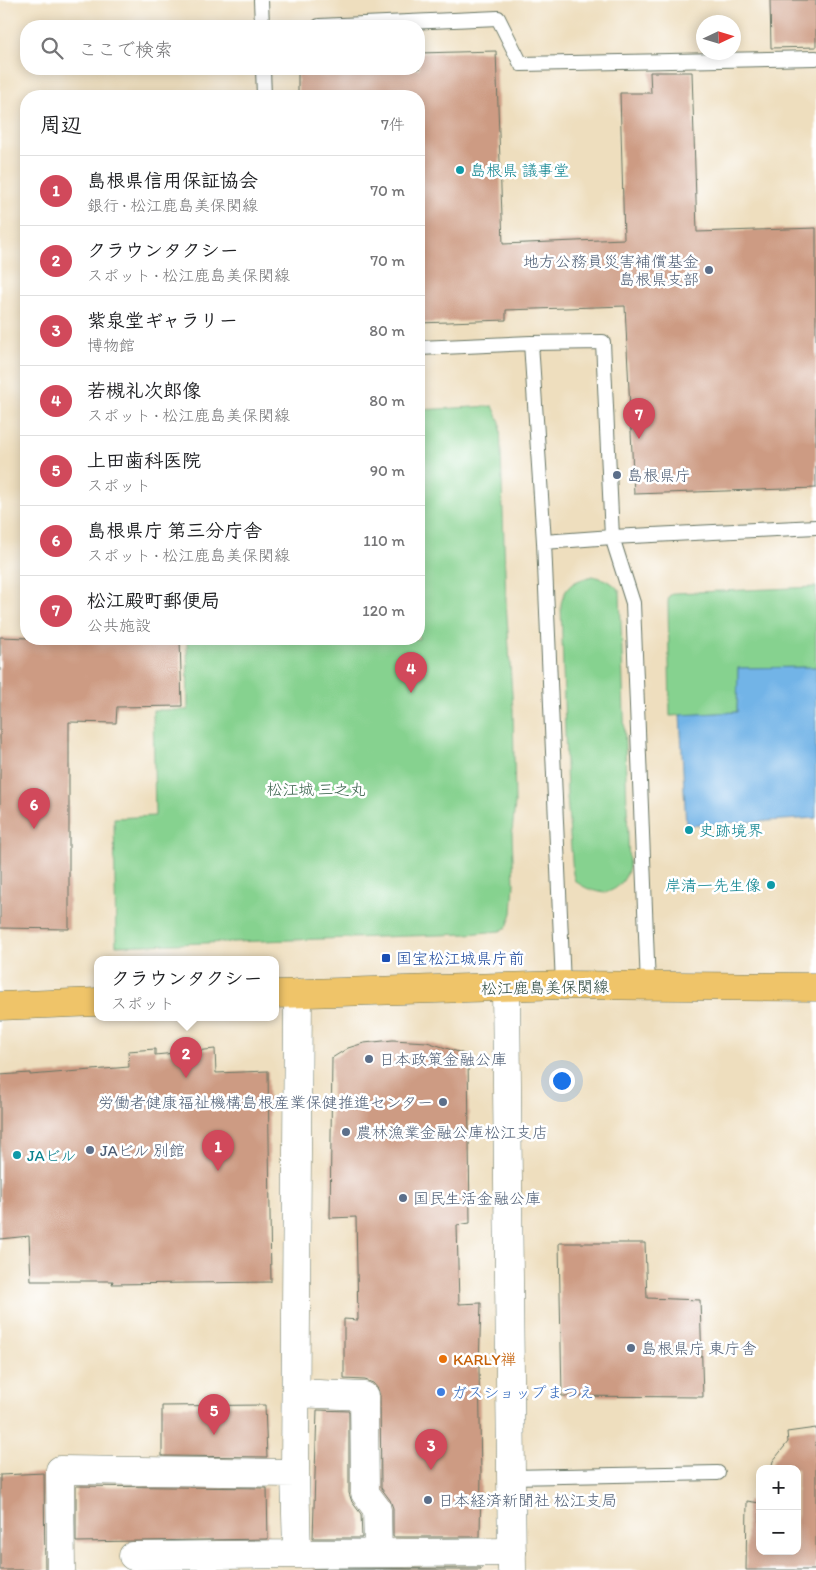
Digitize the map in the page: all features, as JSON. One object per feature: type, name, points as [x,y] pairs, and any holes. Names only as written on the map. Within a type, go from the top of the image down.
[{"type":"main road","name":"松江鹿島美保関線","points":[[286,994],[563,985],[816,987]]},
{"type":"main road","points":[[0,1006],[94,1002]]},
{"type":"street","points":[[133,1556],[378,1553],[512,1561],[506,988]]},
{"type":"street","points":[[286,994],[296,1393],[297,1554]]},
{"type":"street","points":[[296,1393],[364,1396],[365,1493],[378,1509],[378,1553]]},
{"type":"street","points":[[61,1570],[60,1470],[295,1473]]},
{"type":"lane","points":[[261,0],[262,20]]},
{"type":"lane","points":[[425,21],[498,18],[520,64],[816,58]]},
{"type":"lane","points":[[263,75],[264,90]]},
{"type":"lane","points":[[425,348],[603,342],[612,537],[633,603],[648,986]]},
{"type":"lane","points":[[531,343],[544,542],[563,985]]},
{"type":"lane","points":[[544,542],[816,527]]},
{"type":"lane","points":[[511,1477],[718,1473]]},
{"type":"green space","name":"松江城 三之丸","points":[[493,406],[500,422],[506,602],[513,710],[515,803],[512,833],[514,884],[512,913],[507,927],[500,931],[467,934],[116,946],[114,818],[155,816],[153,710],[188,710],[187,645],[425,645],[425,410]]},
{"type":"green space","points":[[593,576],[612,583],[620,592],[629,868],[625,878],[619,885],[613,890],[606,892],[591,890],[575,881],[567,796],[561,604],[565,592],[572,584]]},
{"type":"green space","points":[[816,587],[816,667],[738,668],[737,712],[670,716],[669,596],[674,593]]},
{"type":"water","points":[[816,667],[816,818],[686,826],[680,715],[737,712],[738,668]]},
{"type":"building","points":[[770,0],[816,0],[816,47],[771,48]]},
{"type":"building","name":"島根県庁","points":[[496,51],[503,244],[624,239],[620,93],[651,93],[650,72],[692,72],[697,232],[816,228],[816,488],[634,494],[625,306],[506,310],[506,320],[425,323],[425,90],[298,90],[298,75],[425,75],[425,53]]},
{"type":"building","points":[[0,637],[20,638],[20,645],[180,645],[182,706],[117,707],[116,723],[69,722],[69,929],[0,928]]},
{"type":"building","points":[[393,1040],[427,1042],[468,1055],[470,1223],[457,1225],[459,1304],[481,1303],[479,1369],[480,1537],[393,1537],[393,1508],[390,1500],[381,1488],[380,1396],[378,1389],[373,1383],[365,1380],[344,1379],[344,1319],[358,1320],[356,1217],[330,1218],[332,1058],[348,1048],[364,1043]]},
{"type":"building","points":[[155,1049],[155,1055],[215,1049],[216,1073],[268,1071],[271,1282],[112,1284],[113,1281],[31,1281],[29,1236],[0,1239],[0,1075],[30,1073],[30,1075],[129,1067],[128,1051]]},
{"type":"building","name":"島根県庁 東庁舎","points":[[559,1243],[645,1243],[647,1298],[700,1300],[703,1397],[562,1396]]},
{"type":"building","points":[[265,1405],[267,1457],[162,1456],[162,1406]]},
{"type":"building","points":[[317,1410],[349,1411],[349,1493],[352,1502],[361,1514],[362,1538],[313,1538]]},
{"type":"building","points":[[816,1428],[816,1570],[746,1570],[747,1501],[756,1502],[756,1555],[801,1555],[801,1465],[772,1465],[788,1442],[787,1432]]},
{"type":"building","points":[[44,1473],[45,1570],[0,1570],[0,1475]]},
{"type":"building","points":[[76,1486],[267,1488],[268,1539],[76,1542]]},
{"type":"building","points":[[481,1568],[481,1570],[313,1570],[313,1569]]},
{"type":"place","name":"島根県 議事堂","points":[[460,170]]},
{"type":"place","name":"地方公務員災害補償基金 島根県支部","points":[[709,270]]},
{"type":"place","name":"松江殿町郵便局","points":[[639,439]]},
{"type":"place","name":"島根県庁","points":[[617,475]]},
{"type":"place","name":"若槻礼次郎像","points":[[411,693]]},
{"type":"place","name":"島根県庁 第三分庁舎","points":[[34,829]]},
{"type":"place","name":"史跡境界","points":[[689,830]]},
{"type":"place","name":"岸清一先生像","points":[[771,885]]},
{"type":"place","name":"国宝松江城県庁前","points":[[386,958]]},
{"type":"place","name":"日本政策金融公庫","points":[[369,1059]]},
{"type":"place","name":"クラウンタクシー","points":[[186,1078]]},
{"type":"place","name":"労働者健康福祉機構島根産業保健推進センター","points":[[443,1102]]},
{"type":"place","name":"農林漁業金融公庫松江支店","points":[[346,1132]]},
{"type":"place","name":"JAビル 別館","points":[[90,1150]]},
{"type":"place","name":"JAビル","points":[[17,1155]]},
{"type":"place","name":"島根県信用保証協会","points":[[218,1171]]},
{"type":"place","name":"国民生活金融公庫","points":[[403,1198]]},
{"type":"place","name":"島根県庁 東庁舎","points":[[631,1348]]},
{"type":"place","name":"KARLY禅","points":[[443,1359]]},
{"type":"place","name":"ガスショップまつえ","points":[[441,1392]]},
{"type":"place","name":"上田歯科医院","points":[[214,1435]]},
{"type":"place","name":"紫泉堂ギャラリー","points":[[431,1470]]},
{"type":"place","name":"日本経済新聞社 松江支局","points":[[428,1500]]}]
